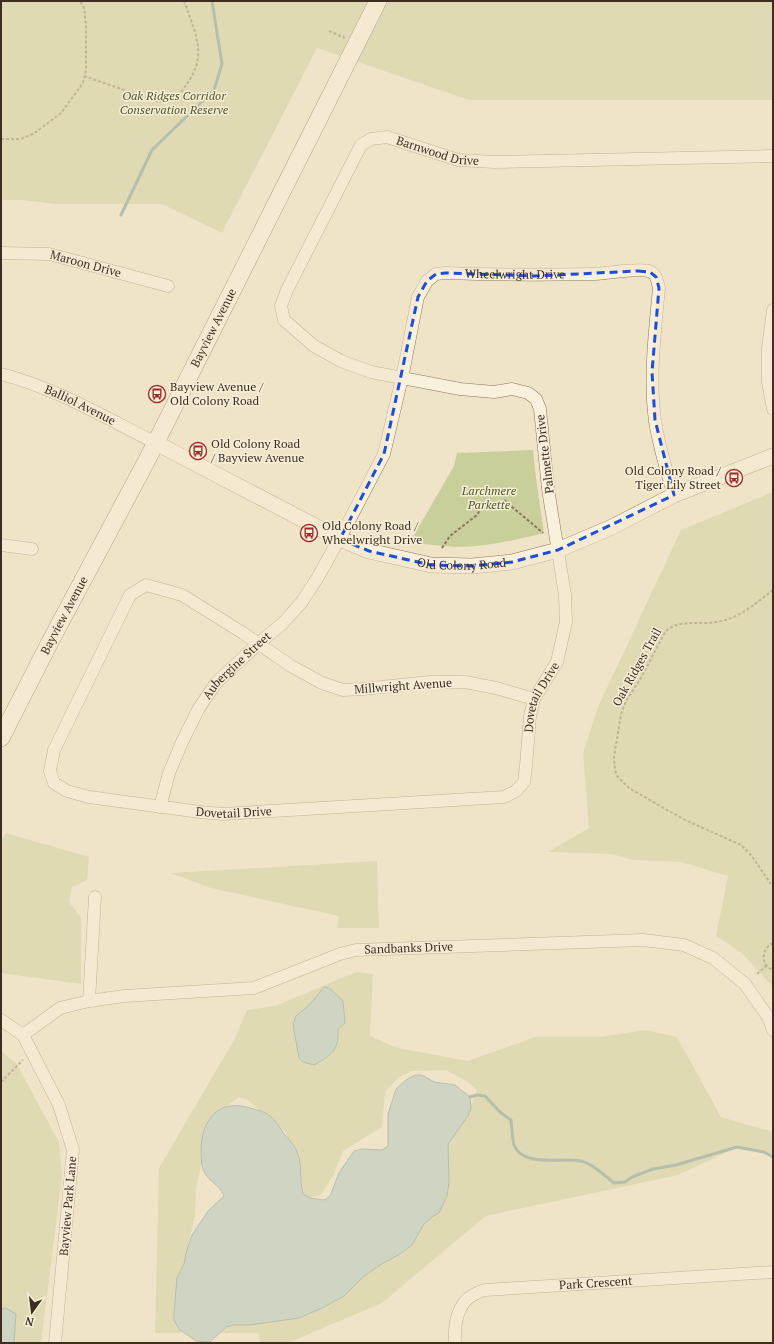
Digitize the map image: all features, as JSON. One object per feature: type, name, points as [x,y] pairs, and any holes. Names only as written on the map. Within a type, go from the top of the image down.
[{"type":"main road","name":"Bayview Avenue","points":[[1,738],[156,443],[378,1]]},
{"type":"street","name":"Barnwood Drive","points":[[402,378],[371,372],[341,361],[314,346],[284,320],[281,306],[286,290],[357,152],[361,145],[371,139],[387,137],[458,160],[494,162],[773,156]]},
{"type":"street","name":"Maroon Drive","points":[[1,253],[49,254],[168,286]]},
{"type":"street","name":"Wheelwright Drive","points":[[340,539],[384,454],[402,378],[418,297],[427,281],[436,274],[446,273],[535,276],[594,274],[638,270],[650,272],[656,277],[659,288],[652,372],[655,420],[662,458],[674,495]]},
{"type":"street","points":[[773,310],[768,348],[768,382],[773,409]]},
{"type":"street","name":"Balliol Avenue","points":[[1,374],[18,379],[64,398],[156,443]]},
{"type":"street","name":"Palmette Drive","points":[[402,378],[466,390],[494,392],[512,389],[528,393],[536,399],[540,409],[548,489],[558,550]]},
{"type":"street","name":"Old Colony Road","points":[[156,443],[340,539],[369,551],[431,565],[472,566],[512,562],[558,550],[612,527],[674,495],[773,456]]},
{"type":"street","name":"Aubergine Street","points":[[160,807],[169,773],[199,708],[216,684],[259,643],[282,624],[301,603],[340,539]]},
{"type":"street","points":[[1,544],[32,549]]},
{"type":"street","name":"Dovetail Drive","points":[[259,643],[182,595],[146,585],[130,595],[54,750],[50,771],[54,783],[67,791],[89,797],[223,814],[504,797],[516,791],[524,782],[530,716],[534,699],[557,662],[566,622],[565,595],[558,550]]},
{"type":"street","name":"Millwright Avenue","points":[[259,643],[291,666],[322,683],[343,690],[430,682],[465,682],[496,688],[534,699]]},
{"type":"street","points":[[89,1001],[95,898]]},
{"type":"street","name":"Sandbanks Drive","points":[[23,1035],[60,1008],[89,1001],[124,996],[254,988],[340,954],[356,950],[643,940],[684,945],[713,958],[745,984],[768,1017],[773,1030]]},
{"type":"street","name":"Bayview Park Lane","points":[[1,1020],[23,1035],[59,1105],[73,1150],[55,1343]]},
{"type":"street","name":"Park Crescent","points":[[455,1343],[454,1332],[457,1317],[464,1302],[472,1295],[485,1290],[773,1272]]},
{"type":"path","points":[[1,139],[20,139],[33,134],[61,113],[83,83],[86,70],[86,26],[84,8],[80,1]]},
{"type":"path","points":[[84,76],[160,102],[176,99],[190,81],[197,65],[199,53],[198,39],[184,1]]},
{"type":"path","points":[[504,500],[546,535]]},
{"type":"path","points":[[442,548],[450,536],[477,515],[484,503]]},
{"type":"path","name":"Oak Ridges Trail","points":[[773,590],[749,609],[730,618],[717,622],[682,624],[667,630],[624,707],[618,725],[614,756],[617,776],[629,788],[685,820],[741,845],[751,855],[773,887]]},
{"type":"path","points":[[773,943],[767,946],[763,953],[763,960],[766,966],[773,970]]},
{"type":"path","points":[[757,974],[766,966]]},
{"type":"path","points":[[1,1082],[23,1060]]},
{"type":"highlighted area","points":[[638,271],[650,272],[656,277],[659,288],[652,372],[655,420],[674,495],[558,550],[512,562],[472,566],[431,565],[369,551],[340,539],[384,454],[418,297],[427,281],[436,274],[446,273],[535,276]]},
{"type":"green space","name":"Oak Ridges Corridor Conservation Reserve","points":[[1,1],[773,1],[773,100],[469,100],[317,48],[222,233],[162,204],[56,204],[22,200],[1,200]]},
{"type":"green space","name":"Larchmere Parkette","points":[[533,450],[544,533],[501,543],[467,547],[450,547],[410,542],[454,466],[457,453]]},
{"type":"green space","points":[[773,492],[773,987],[742,953],[716,936],[728,876],[681,862],[633,860],[612,854],[548,852],[589,828],[583,753],[598,707],[681,530]]},
{"type":"green space","points":[[6,833],[89,857],[87,880],[72,887],[69,902],[81,918],[81,984],[1,973],[1,841]]},
{"type":"green space","points":[[377,861],[379,928],[337,928],[339,916],[211,888],[170,873]]},
{"type":"green space","points":[[356,972],[373,974],[370,1036],[398,1048],[468,1061],[535,1037],[601,1037],[645,1030],[677,1037],[721,1117],[773,1132],[773,1154],[738,1147],[678,1175],[486,1216],[382,1303],[288,1343],[261,1343],[258,1333],[211,1333],[222,1317],[258,1324],[341,1288],[408,1246],[440,1202],[441,1152],[470,1108],[477,1090],[468,1082],[446,1070],[412,1071],[399,1077],[385,1092],[382,1127],[343,1151],[334,1174],[322,1194],[308,1198],[296,1187],[299,1166],[286,1133],[249,1101],[239,1097],[221,1110],[204,1152],[196,1188],[195,1215],[174,1315],[182,1333],[155,1333],[159,1168],[234,1040],[247,1010],[275,1006]]},
{"type":"green space","points":[[1,1051],[16,1063],[59,1142],[62,1176],[41,1343],[1,1343]]},
{"type":"water","points":[[324,987],[329,988],[343,1001],[345,1023],[338,1029],[336,1047],[330,1055],[314,1065],[303,1062],[299,1058],[293,1025],[296,1016],[311,1003]]},
{"type":"water","points":[[415,1075],[422,1075],[434,1082],[455,1085],[470,1097],[471,1108],[468,1116],[448,1144],[449,1182],[447,1196],[439,1213],[424,1224],[412,1245],[363,1277],[344,1296],[299,1318],[250,1325],[233,1325],[226,1327],[210,1342],[196,1341],[179,1329],[174,1320],[177,1278],[184,1264],[192,1235],[208,1211],[224,1196],[219,1188],[206,1175],[202,1165],[201,1153],[204,1129],[216,1112],[225,1107],[236,1106],[260,1111],[272,1118],[297,1152],[300,1162],[303,1194],[310,1198],[324,1200],[330,1196],[339,1173],[354,1151],[362,1149],[382,1150],[388,1146],[388,1114],[396,1089],[406,1080]]},
{"type":"water","points":[[6,1308],[16,1314],[14,1343],[1,1343],[1,1309]]},
{"type":"waterway","points":[[121,215],[152,150],[214,90],[222,64],[212,1]]},
{"type":"waterway","points":[[470,1097],[477,1095],[485,1096],[500,1112],[511,1120],[514,1145],[519,1152],[526,1157],[544,1160],[572,1160],[584,1162],[598,1170],[614,1183],[625,1182],[632,1177],[653,1169],[676,1165],[737,1147],[764,1152],[773,1157]]},
{"type":"place","name":"Bayview Avenue / Old Colony Road","points":[[157,394]]},
{"type":"place","name":"Old Colony Road / Bayview Avenue","points":[[198,451]]},
{"type":"place","name":"Old Colony Road / Tiger Lily Street","points":[[734,478]]},
{"type":"place","name":"Old Colony Road / Wheelwright Drive","points":[[309,533]]}]
